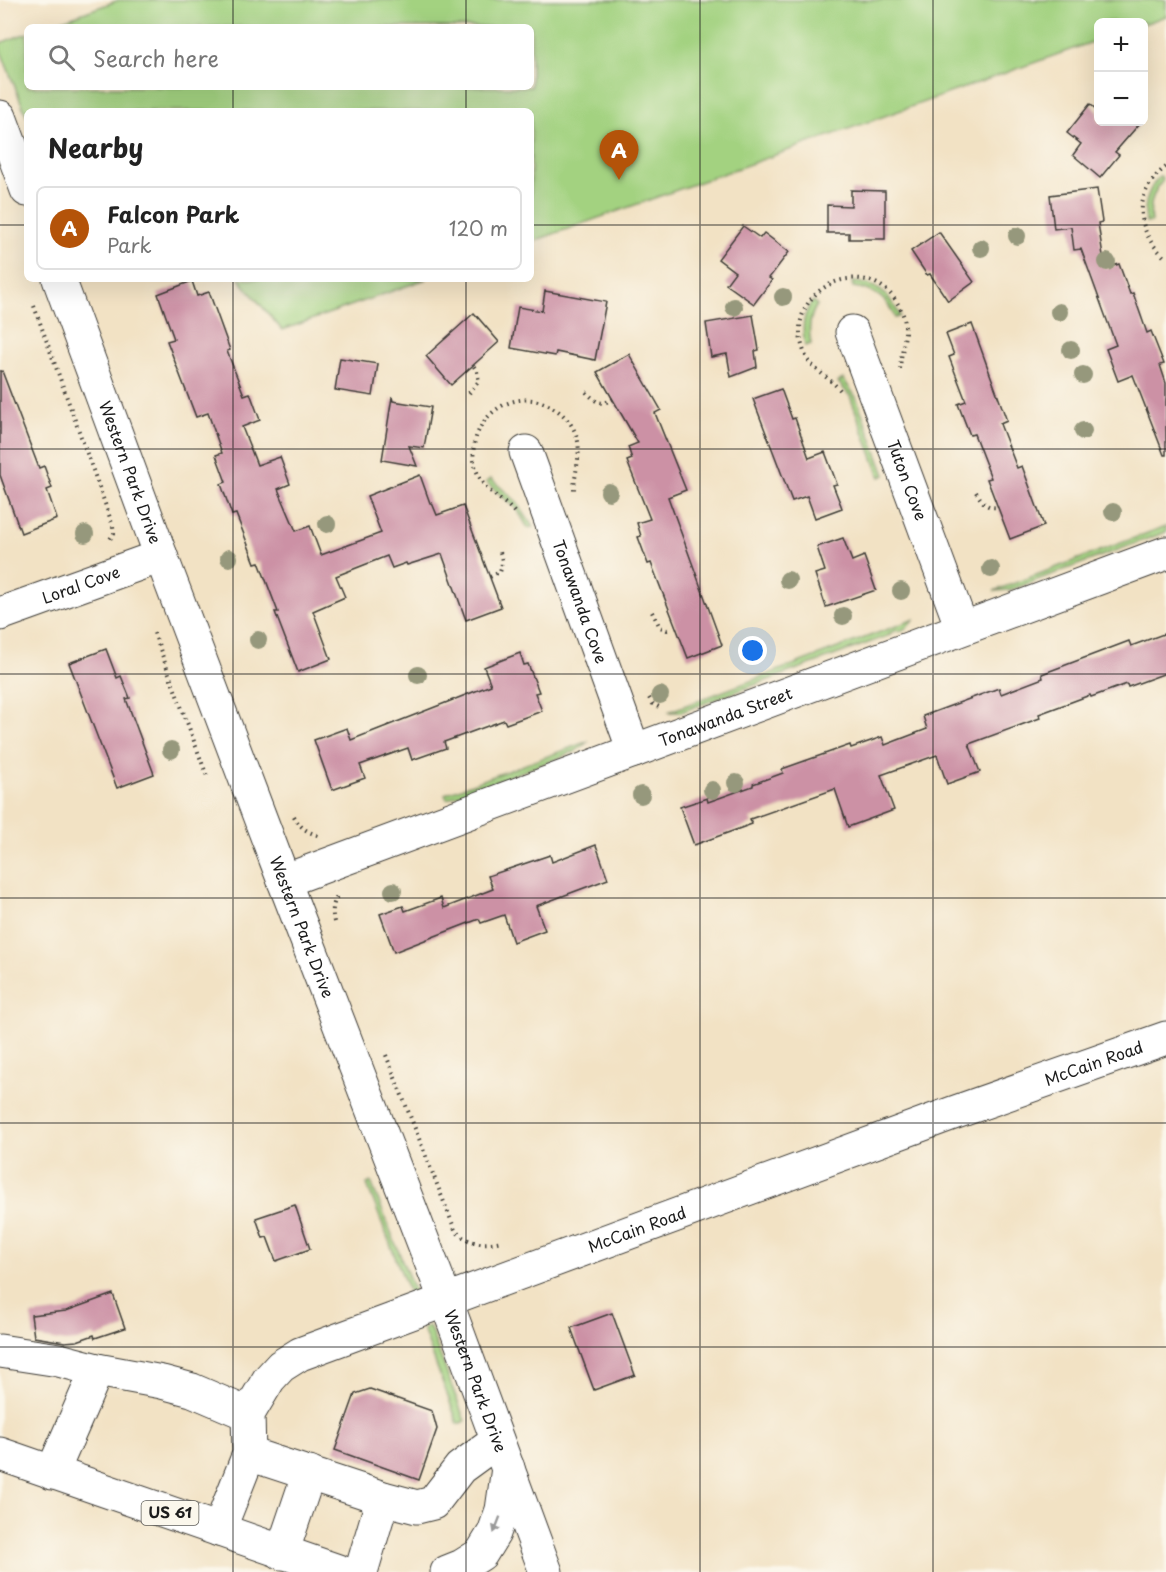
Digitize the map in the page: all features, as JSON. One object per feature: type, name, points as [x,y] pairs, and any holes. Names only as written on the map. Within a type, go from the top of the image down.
[{"type":"main road","points":[[0,117],[24,182]]},
{"type":"main road","name":"Western Park Drive","points":[[60,282],[161,556],[446,1301],[546,1572]]},
{"type":"main road","name":"Tuton Cove","points":[[852,332],[962,628]]},
{"type":"main road","name":"Tonawanda Cove","points":[[526,452],[634,750]]},
{"type":"main road","name":"Tonawanda Street","points":[[284,881],[1166,553]]},
{"type":"main road","name":"Loral Cove","points":[[0,614],[161,556]]},
{"type":"main road","name":"McCain Road","points":[[248,1414],[269,1378],[281,1366],[300,1354],[953,1113],[1166,1038]]},
{"type":"main road","points":[[0,1351],[59,1360],[97,1370],[162,1382],[192,1390],[248,1414],[249,1454],[219,1530]]},
{"type":"main road","points":[[0,1365],[6,1370],[37,1378],[49,1374],[59,1360]]},
{"type":"main road","points":[[52,1473],[97,1370]]},
{"type":"main road","name":"US 61","points":[[0,1454],[341,1572]]},
{"type":"main road","points":[[249,1454],[417,1507],[433,1503],[466,1462],[502,1454],[502,1510],[494,1533],[481,1554],[447,1572]]},
{"type":"main road","points":[[282,1552],[309,1473]]},
{"type":"main road","points":[[361,1572],[383,1498]]},
{"type":"path","points":[[1166,167],[1154,177],[1149,185],[1142,207],[1144,225],[1151,242],[1166,259]]},
{"type":"path","points":[[844,395],[834,383],[812,365],[805,354],[801,336],[801,315],[805,307],[818,292],[832,282],[861,278],[885,289],[896,301],[905,322],[900,375]]},
{"type":"path","points":[[34,306],[113,526],[114,533],[104,544]]},
{"type":"path","points":[[469,393],[479,381],[477,370],[473,365]]},
{"type":"path","points":[[586,392],[597,403],[603,404],[613,399]]},
{"type":"path","points":[[518,518],[509,506],[481,481],[477,474],[473,453],[475,440],[484,420],[498,408],[514,401],[526,399],[540,401],[563,414],[572,427],[579,446],[574,480],[575,499]]},
{"type":"path","points":[[976,492],[986,505],[998,507]]},
{"type":"path","points":[[490,577],[500,572],[502,566],[499,549]]},
{"type":"path","points":[[652,612],[660,627],[667,630],[672,629]]},
{"type":"path","points":[[154,633],[208,779]]},
{"type":"path","points":[[645,692],[652,704],[664,708]]},
{"type":"path","points":[[292,810],[301,828],[320,836],[328,834]]},
{"type":"path","points":[[335,925],[333,906],[340,891]]},
{"type":"path","points":[[386,1053],[455,1230],[461,1237],[478,1243],[491,1244],[502,1241]]},
{"type":"green space","points":[[119,0],[1166,0],[1166,16],[1148,23],[1148,18],[1094,18],[1094,41],[534,241],[534,108],[24,109],[0,49],[0,43],[24,34],[24,90],[534,90],[534,24],[52,24]]},
{"type":"green space","points":[[1160,176],[1163,180],[1152,200],[1151,222],[1146,223],[1147,198],[1152,186]]},
{"type":"green space","points":[[242,282],[418,282],[282,330]]},
{"type":"green space","points":[[852,282],[875,287],[881,291],[900,316],[895,318],[884,300],[873,292],[853,287]]},
{"type":"green space","points":[[813,301],[817,305],[810,324],[811,344],[805,346],[804,322]]},
{"type":"green space","points":[[843,379],[856,397],[885,475],[880,477],[850,396],[838,382]]},
{"type":"green space","points":[[491,479],[516,501],[533,527],[528,528],[517,509],[486,482]]},
{"type":"green space","points":[[1166,526],[1166,532],[1010,590],[994,591]]},
{"type":"green space","points":[[915,619],[899,632],[898,630],[890,635],[681,712],[668,712]]},
{"type":"green space","points":[[589,741],[573,753],[447,799],[445,794]]},
{"type":"green space","points":[[371,1182],[415,1293],[410,1295],[367,1184]]},
{"type":"green space","points":[[429,1326],[465,1421],[458,1424],[423,1329]]},
{"type":"building","points":[[1090,104],[1094,108],[1094,126],[1138,126],[1115,152],[1119,155],[1100,178],[1073,155],[1081,144],[1067,133]]},
{"type":"building","points":[[1097,189],[1102,222],[1098,223],[1105,269],[1119,264],[1130,294],[1133,293],[1147,333],[1151,331],[1164,364],[1160,365],[1166,383],[1166,455],[1164,455],[1133,375],[1118,381],[1106,349],[1116,345],[1081,249],[1074,250],[1071,227],[1054,229],[1050,195]]},
{"type":"building","points":[[851,190],[885,191],[885,239],[849,239],[849,233],[827,233],[827,205],[851,206]]},
{"type":"building","points":[[743,226],[760,238],[764,233],[789,252],[769,278],[772,280],[754,304],[726,284],[735,272],[718,259]]},
{"type":"building","points":[[939,232],[974,282],[948,301],[911,251]]},
{"type":"building","points":[[189,282],[192,282],[197,296],[209,292],[230,350],[227,351],[244,395],[250,393],[260,420],[242,427],[257,465],[280,457],[290,484],[278,489],[296,531],[310,526],[321,555],[381,533],[367,496],[420,475],[437,515],[463,506],[501,607],[466,620],[442,554],[392,568],[387,556],[336,576],[345,597],[313,611],[331,659],[298,672],[259,562],[255,563],[236,514],[232,515],[221,484],[226,482],[216,455],[222,453],[208,413],[196,417],[167,341],[174,339],[158,294]]},
{"type":"building","points":[[545,291],[606,302],[595,360],[556,352],[555,356],[511,348],[518,307],[542,311]]},
{"type":"building","points":[[474,313],[499,342],[451,385],[426,356]]},
{"type":"building","points":[[753,315],[759,350],[755,351],[757,367],[731,377],[727,354],[711,357],[706,323]]},
{"type":"building","points":[[972,324],[1007,421],[1000,424],[1017,468],[1022,466],[1044,526],[1010,539],[987,479],[991,478],[974,434],[970,435],[958,404],[966,401],[949,357],[954,355],[946,334]]},
{"type":"building","points":[[629,354],[661,410],[655,413],[686,490],[668,497],[722,645],[688,658],[651,563],[648,564],[638,537],[641,536],[637,523],[650,519],[627,461],[632,459],[628,447],[638,443],[597,372]]},
{"type":"building","points":[[340,358],[378,364],[373,396],[335,390]]},
{"type":"building","points":[[0,371],[2,371],[39,468],[44,466],[52,488],[47,490],[57,519],[21,533],[0,475]]},
{"type":"building","points":[[781,389],[792,419],[795,418],[809,458],[825,452],[837,484],[833,485],[842,508],[815,518],[807,496],[792,501],[753,399]]},
{"type":"building","points":[[392,397],[393,401],[431,407],[424,448],[409,446],[417,466],[382,460]]},
{"type":"building","points":[[843,538],[852,561],[864,556],[876,590],[826,607],[815,574],[825,571],[817,547]]},
{"type":"building","points":[[1166,633],[1166,673],[1128,687],[1127,684],[1091,697],[1090,695],[1039,714],[1040,718],[969,744],[980,772],[947,784],[937,755],[881,775],[894,810],[848,827],[835,789],[750,819],[752,824],[694,845],[680,807],[707,798],[708,802],[753,786],[753,784],[783,773],[782,769],[850,745],[851,748],[882,737],[885,745],[927,729],[923,716],[999,688],[1001,694],[1043,678],[1042,674],[1129,641],[1131,646]]},
{"type":"building","points":[[106,649],[117,678],[121,676],[130,698],[126,699],[154,774],[117,788],[69,663]]},
{"type":"building","points":[[520,653],[524,665],[528,664],[539,692],[535,693],[542,711],[506,724],[504,720],[444,742],[446,748],[412,760],[408,748],[360,765],[365,778],[332,790],[314,740],[347,728],[351,740],[491,685],[484,667]]},
{"type":"building","points":[[596,845],[608,879],[536,906],[545,930],[513,942],[504,915],[481,923],[479,919],[394,952],[380,914],[403,906],[405,911],[441,898],[444,908],[493,889],[488,876],[550,855],[552,862]]},
{"type":"building","points":[[295,1205],[310,1249],[276,1261],[267,1237],[263,1238],[256,1218]]},
{"type":"building","points":[[113,1294],[125,1328],[95,1338],[94,1335],[77,1341],[65,1342],[34,1337],[31,1315],[66,1311]]},
{"type":"building","points":[[612,1313],[635,1375],[594,1390],[571,1328]]},
{"type":"building","points":[[370,1389],[432,1411],[437,1429],[419,1480],[335,1450],[355,1394]]},
{"type":"place","name":"Falcon Park","points":[[619,180]]}]
